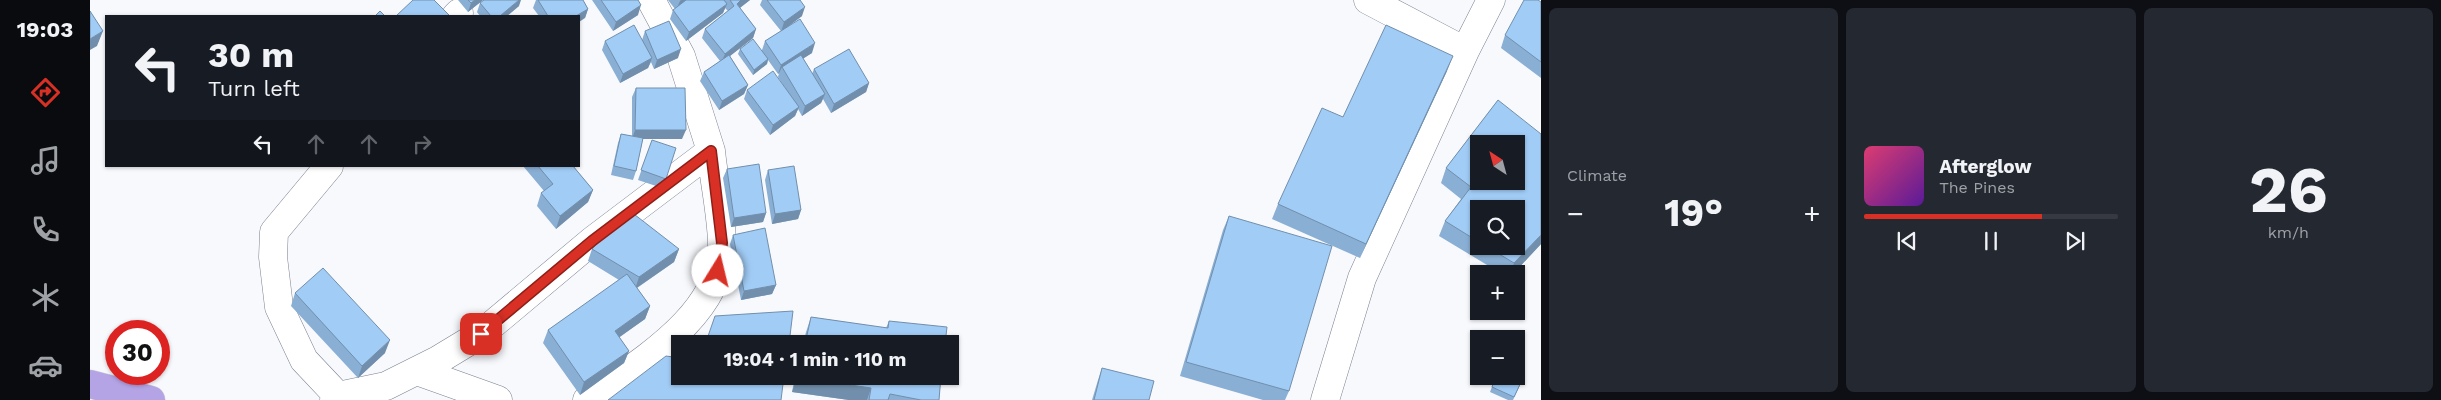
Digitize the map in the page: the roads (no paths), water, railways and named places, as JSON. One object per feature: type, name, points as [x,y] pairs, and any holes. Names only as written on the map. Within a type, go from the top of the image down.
[{"type":"highway","points":[[90,384],[152,400]]},
{"type":"street","points":[[587,400],[659,348],[690,320],[708,292],[718,271],[722,243],[711,151],[681,56],[652,0]]},
{"type":"street","points":[[1368,0],[1465,51]]},
{"type":"street","points":[[1324,400],[1362,278],[1465,51],[1491,0]]},
{"type":"street","points":[[328,167],[274,232],[273,257],[279,307],[304,360],[336,398],[386,386],[481,334],[592,241],[711,151]]},
{"type":"street","points":[[417,370],[498,400]]}]
